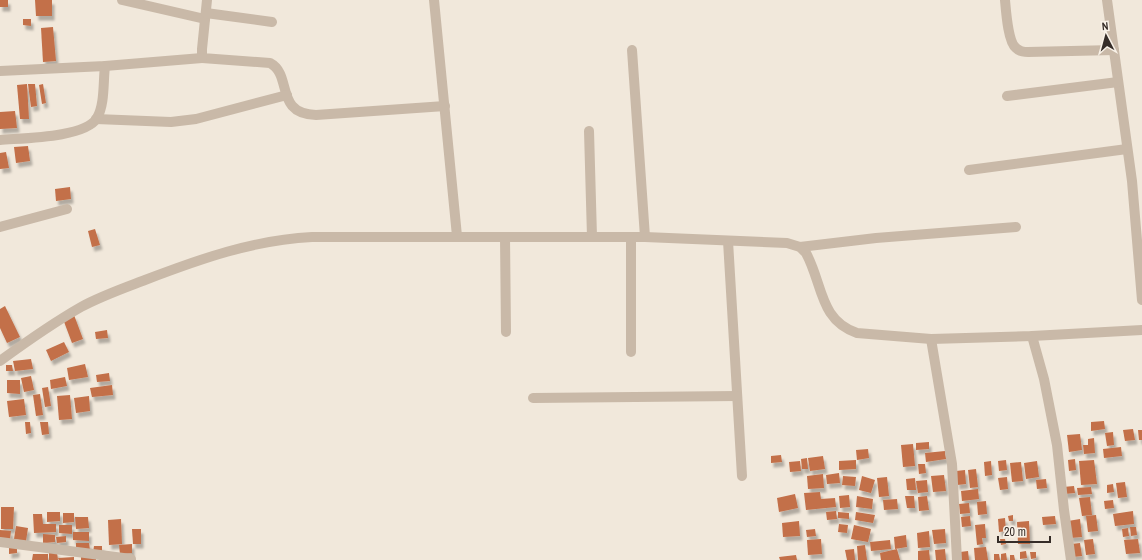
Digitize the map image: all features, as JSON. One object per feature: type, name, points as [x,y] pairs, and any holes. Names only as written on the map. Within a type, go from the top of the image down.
[{"type":"street","points":[[122,0],[205,16],[272,22]]},
{"type":"street","points":[[202,58],[207,0]]},
{"type":"street","points":[[434,0],[457,236]]},
{"type":"street","points":[[1005,0],[1011,40],[1015,48],[1022,51],[1114,50]]},
{"type":"street","points":[[1107,0],[1127,149],[1142,300]]},
{"type":"street","points":[[632,50],[645,237]]},
{"type":"street","points":[[0,71],[105,66],[202,58],[270,63],[276,68],[291,106],[295,110],[308,114],[445,106]]},
{"type":"street","points":[[0,140],[74,132],[88,127],[96,119],[102,99],[105,66]]},
{"type":"street","points":[[1007,96],[1118,82]]},
{"type":"street","points":[[96,119],[171,122],[196,119],[287,96]]},
{"type":"street","points":[[589,131],[592,237]]},
{"type":"street","points":[[969,170],[1127,149]]},
{"type":"street","points":[[0,227],[67,209]]},
{"type":"street","points":[[0,361],[65,317],[95,300],[189,263],[232,249],[293,238],[457,236],[645,237],[728,242],[787,243],[800,247],[1016,227]]},
{"type":"street","points":[[505,237],[506,332]]},
{"type":"street","points":[[631,352],[632,237]]},
{"type":"street","points":[[728,242],[742,476]]},
{"type":"street","points":[[800,247],[810,260],[826,307],[832,317],[845,329],[873,335],[931,339],[1032,336],[1142,330]]},
{"type":"street","points":[[1032,336],[1044,379],[1057,445],[1071,560]]},
{"type":"street","points":[[931,339],[952,464],[957,560]]},
{"type":"street","points":[[533,398],[737,396]]},
{"type":"street","points":[[0,542],[131,559]]},
{"type":"building","points":[[0,0],[8,0],[8,7],[0,7]]},
{"type":"building","points":[[35,0],[52,0],[52,16],[36,16]]},
{"type":"building","points":[[23,19],[31,19],[31,26],[23,25]]},
{"type":"building","points":[[53,27],[56,61],[43,62],[41,28]]},
{"type":"building","points":[[27,84],[29,119],[20,119],[17,85]]},
{"type":"building","points":[[28,84],[35,84],[37,106],[31,107]]},
{"type":"building","points":[[43,84],[46,103],[42,104],[39,85]]},
{"type":"building","points":[[15,111],[17,128],[0,129],[0,112]]},
{"type":"building","points":[[28,146],[30,161],[16,163],[14,147]]},
{"type":"building","points":[[6,152],[9,168],[0,169],[0,153]]},
{"type":"building","points":[[70,187],[71,199],[56,201],[55,189]]},
{"type":"building","points":[[95,229],[100,245],[92,247],[88,231]]},
{"type":"building","points":[[5,306],[20,337],[7,343],[0,328],[0,309]]},
{"type":"building","points":[[74,315],[83,339],[72,343],[63,319]]},
{"type":"building","points":[[107,330],[108,338],[96,339],[95,332]]},
{"type":"building","points":[[64,342],[69,352],[51,361],[46,350]]},
{"type":"building","points":[[31,359],[33,369],[15,371],[13,361]]},
{"type":"building","points":[[85,364],[88,377],[69,380],[67,368]]},
{"type":"building","points":[[6,365],[12,365],[13,371],[6,371]]},
{"type":"building","points":[[109,373],[110,381],[97,382],[96,375]]},
{"type":"building","points":[[31,376],[34,390],[24,392],[21,378]]},
{"type":"building","points":[[65,377],[67,386],[51,389],[50,380]]},
{"type":"building","points":[[7,380],[20,380],[20,394],[7,393]]},
{"type":"building","points":[[112,385],[113,395],[92,397],[90,388]]},
{"type":"building","points":[[48,387],[51,406],[45,407],[42,388]]},
{"type":"building","points":[[40,394],[43,415],[36,416],[33,395]]},
{"type":"building","points":[[70,395],[72,419],[59,420],[57,396]]},
{"type":"building","points":[[89,396],[90,411],[76,413],[74,398]]},
{"type":"building","points":[[24,399],[26,415],[9,417],[7,401]]},
{"type":"building","points":[[1104,421],[1105,429],[1091,431],[1091,422]]},
{"type":"building","points":[[25,422],[30,422],[31,433],[26,434]]},
{"type":"building","points":[[40,422],[48,422],[49,434],[42,435]]},
{"type":"building","points":[[1133,429],[1135,440],[1125,441],[1123,430]]},
{"type":"building","points":[[1138,430],[1142,430],[1142,440],[1139,440]]},
{"type":"building","points":[[1113,432],[1114,445],[1107,446],[1105,433]]},
{"type":"building","points":[[1080,434],[1082,450],[1069,452],[1067,435]]},
{"type":"building","points":[[1094,438],[1095,453],[1084,454],[1083,445],[1088,445],[1088,439]]},
{"type":"building","points":[[929,442],[929,449],[916,450],[916,443]]},
{"type":"building","points":[[913,444],[915,466],[903,467],[901,445]]},
{"type":"building","points":[[1121,447],[1122,456],[1104,458],[1103,449]]},
{"type":"building","points":[[868,449],[869,458],[857,460],[856,450]]},
{"type":"building","points":[[945,451],[946,459],[926,462],[925,453]]},
{"type":"building","points":[[781,455],[782,462],[771,463],[771,456]]},
{"type":"building","points":[[823,456],[825,469],[810,471],[808,458]]},
{"type":"building","points":[[807,458],[808,469],[802,469],[801,459]]},
{"type":"building","points":[[1075,459],[1076,470],[1069,471],[1068,460]]},
{"type":"building","points":[[856,460],[856,469],[839,470],[839,461]]},
{"type":"building","points":[[1006,460],[1007,470],[999,471],[998,461]]},
{"type":"building","points":[[1094,460],[1097,484],[1081,485],[1079,461]]},
{"type":"building","points":[[800,461],[801,471],[790,472],[789,462]]},
{"type":"building","points":[[991,461],[992,475],[985,476],[984,462]]},
{"type":"building","points":[[1037,461],[1039,477],[1026,479],[1024,463]]},
{"type":"building","points":[[1021,462],[1023,481],[1012,482],[1010,463]]},
{"type":"building","points":[[918,464],[925,464],[926,473],[919,474]]},
{"type":"building","points":[[976,469],[978,487],[970,488],[968,470]]},
{"type":"building","points":[[965,470],[966,484],[957,485],[956,471]]},
{"type":"building","points":[[839,473],[840,483],[827,484],[826,475]]},
{"type":"building","points":[[823,474],[824,488],[808,489],[807,476]]},
{"type":"building","points":[[944,475],[946,491],[933,492],[931,476]]},
{"type":"building","points":[[843,476],[856,477],[855,486],[842,485]]},
{"type":"building","points":[[862,476],[875,480],[871,493],[859,490]]},
{"type":"building","points":[[887,477],[889,496],[879,497],[877,478]]},
{"type":"building","points":[[1007,477],[1008,489],[1000,490],[998,478]]},
{"type":"building","points":[[915,478],[916,490],[907,490],[906,479]]},
{"type":"building","points":[[1046,479],[1047,488],[1037,489],[1036,480]]},
{"type":"building","points":[[927,480],[928,492],[918,493],[916,481]]},
{"type":"building","points":[[1125,482],[1127,497],[1118,498],[1116,483]]},
{"type":"building","points":[[1113,484],[1114,492],[1107,493],[1107,485]]},
{"type":"building","points":[[1074,486],[1075,493],[1064,494],[1063,487]]},
{"type":"building","points":[[1091,487],[1092,494],[1078,495],[1077,488]]},
{"type":"building","points":[[978,489],[979,499],[962,501],[961,491]]},
{"type":"building","points":[[820,492],[821,499],[835,498],[836,507],[806,510],[804,493]]},
{"type":"building","points":[[795,494],[798,508],[779,512],[777,498]]},
{"type":"building","points":[[849,495],[850,507],[840,508],[839,496]]},
{"type":"building","points":[[857,496],[873,499],[872,509],[856,507]]},
{"type":"building","points":[[905,496],[914,496],[915,508],[907,508]]},
{"type":"building","points":[[927,496],[929,510],[919,511],[918,497]]},
{"type":"building","points":[[1090,497],[1092,515],[1082,516],[1079,498]]},
{"type":"building","points":[[897,499],[898,509],[884,510],[883,500]]},
{"type":"building","points":[[1113,500],[1114,508],[1105,509],[1104,501]]},
{"type":"building","points":[[986,501],[987,514],[978,515],[977,502]]},
{"type":"building","points":[[969,503],[970,513],[960,514],[959,504]]},
{"type":"building","points":[[1,507],[14,507],[13,529],[1,529]]},
{"type":"building","points":[[836,511],[837,519],[827,520],[826,512]]},
{"type":"building","points":[[1133,511],[1134,524],[1115,526],[1113,514]]},
{"type":"building","points":[[47,512],[60,512],[60,521],[47,522]]},
{"type":"building","points":[[838,512],[849,513],[849,519],[838,518]]},
{"type":"building","points":[[856,512],[875,515],[873,523],[855,520]]},
{"type":"building","points":[[63,513],[74,513],[74,522],[63,523]]},
{"type":"building","points":[[33,514],[42,514],[43,524],[56,524],[56,532],[34,533]]},
{"type":"building","points":[[1013,515],[1013,521],[1009,521],[1008,516]]},
{"type":"building","points":[[1096,515],[1098,531],[1088,532],[1086,516]]},
{"type":"building","points":[[970,516],[971,526],[962,527],[961,517]]},
{"type":"building","points":[[1055,516],[1056,524],[1043,525],[1042,517]]},
{"type":"building","points":[[75,517],[88,517],[89,528],[76,529]]},
{"type":"building","points":[[1005,518],[1006,531],[999,532],[998,519]]},
{"type":"building","points":[[121,519],[122,544],[109,545],[108,520]]},
{"type":"building","points":[[1080,519],[1082,537],[1070,538],[1068,521]]},
{"type":"building","points":[[799,521],[800,536],[783,537],[782,523]]},
{"type":"building","points":[[1029,521],[1030,544],[1018,544],[1017,522]]},
{"type":"building","points":[[839,524],[848,525],[847,533],[838,532]]},
{"type":"building","points":[[985,524],[986,538],[982,538],[983,544],[977,545],[975,525]]},
{"type":"building","points":[[59,525],[72,525],[72,534],[59,533]]},
{"type":"building","points":[[854,525],[871,529],[868,542],[851,539]]},
{"type":"building","points":[[16,526],[28,528],[26,541],[14,539]]},
{"type":"building","points":[[1130,527],[1136,527],[1137,535],[1131,536]]},
{"type":"building","points":[[1128,528],[1129,536],[1123,537],[1122,529]]},
{"type":"building","points":[[132,529],[141,529],[141,544],[133,544]]},
{"type":"building","points":[[815,529],[816,536],[807,537],[806,530]]},
{"type":"building","points":[[945,529],[946,543],[934,544],[932,530]]},
{"type":"building","points":[[0,530],[11,531],[10,539],[0,538]]},
{"type":"building","points":[[929,531],[930,547],[918,548],[917,533]]},
{"type":"building","points":[[73,532],[89,532],[89,541],[73,540]]},
{"type":"building","points":[[43,534],[55,535],[55,542],[43,543]]},
{"type":"building","points":[[906,535],[907,547],[895,549],[894,537]]},
{"type":"building","points":[[66,536],[66,542],[57,543],[56,537]]},
{"type":"building","points":[[821,539],[822,554],[808,555],[807,540]]},
{"type":"building","points":[[1000,539],[1005,539],[1006,544],[1001,545]]},
{"type":"building","points":[[1093,539],[1095,554],[1086,555],[1084,540]]},
{"type":"building","points":[[1138,539],[1140,553],[1126,554],[1124,540]]},
{"type":"building","points":[[890,540],[891,549],[871,551],[870,542]]},
{"type":"building","points":[[76,543],[89,543],[90,550],[76,550]]},
{"type":"building","points":[[1080,543],[1082,556],[1072,557],[1071,544]]},
{"type":"building","points":[[132,544],[132,553],[120,554],[119,545]]},
{"type":"building","points":[[865,545],[867,560],[858,560],[857,546]]},
{"type":"building","points":[[94,546],[102,546],[102,553],[93,552]]},
{"type":"building","points":[[986,547],[988,560],[975,560],[974,548]]},
{"type":"building","points":[[9,548],[17,548],[17,553],[9,554]]},
{"type":"building","points":[[854,549],[855,560],[847,560],[845,550]]},
{"type":"building","points":[[897,549],[900,560],[881,560],[880,553]]},
{"type":"building","points":[[945,549],[946,560],[936,560],[935,550]]},
{"type":"building","points":[[929,550],[930,560],[918,560],[918,551]]},
{"type":"building","points":[[968,551],[969,560],[961,560],[960,552]]},
{"type":"building","points":[[1026,551],[1027,558],[1020,559],[1020,552]]},
{"type":"building","points":[[49,552],[57,552],[58,560],[49,560]]},
{"type":"building","points":[[1030,552],[1036,552],[1036,558],[1031,559]]},
{"type":"building","points":[[1006,553],[1007,560],[1001,560],[1001,554]]},
{"type":"building","points":[[33,554],[48,554],[48,560],[32,560]]},
{"type":"building","points":[[994,554],[999,554],[1000,560],[994,560]]},
{"type":"building","points":[[796,555],[797,560],[780,560],[779,557]]},
{"type":"building","points":[[1010,555],[1014,555],[1015,560],[1010,560]]},
{"type":"building","points":[[74,557],[74,560],[59,560],[58,558]]},
{"type":"building","points":[[81,557],[96,557],[96,560],[81,560]]}]
